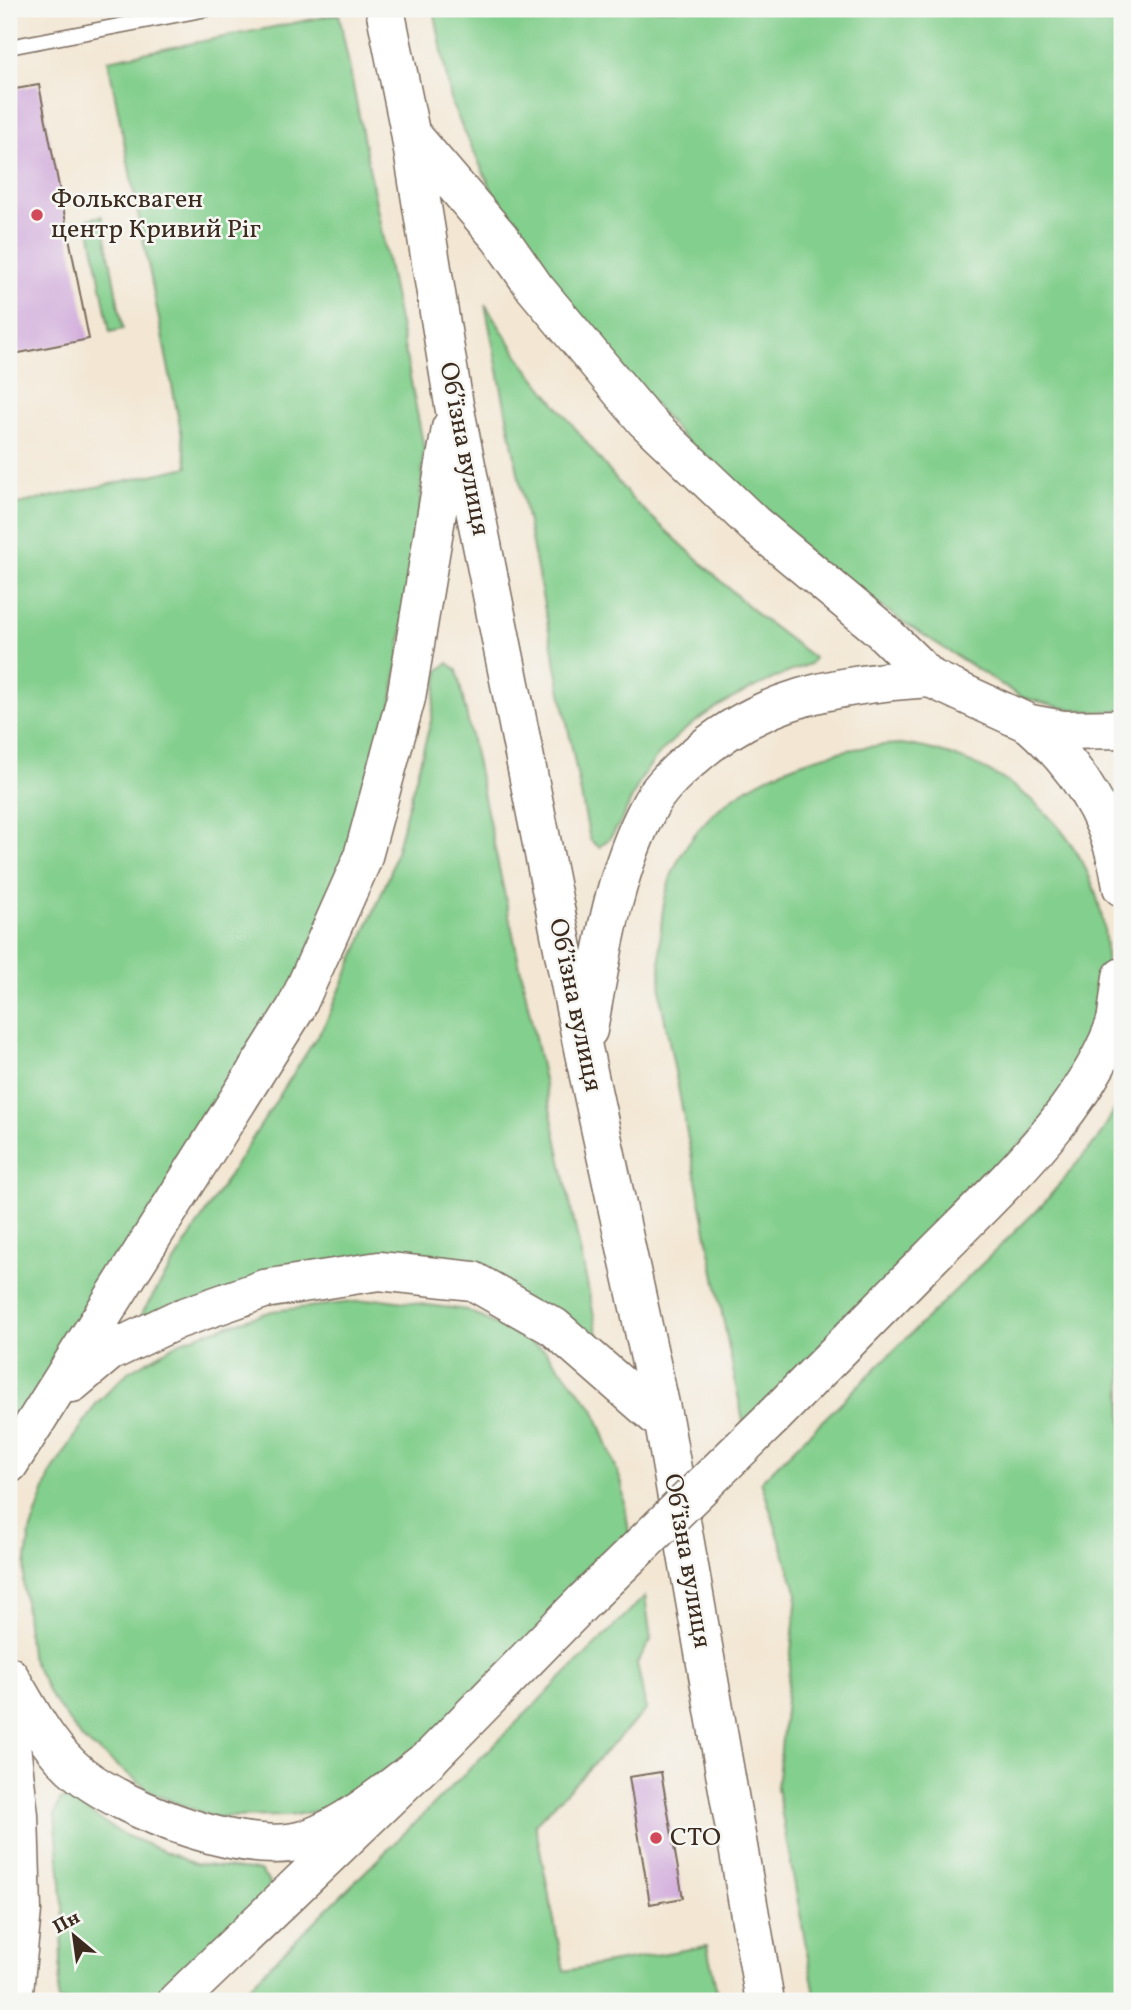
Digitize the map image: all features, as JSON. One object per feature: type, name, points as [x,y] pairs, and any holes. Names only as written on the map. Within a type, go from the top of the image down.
[{"type":"main road","name":"Обʼїзна вулиця","points":[[384,9],[410,132],[454,405],[584,1053],[664,1423],[765,2001]]},
{"type":"main road","points":[[410,132],[500,238],[535,288],[645,420],[754,524],[880,629],[930,678],[1030,724],[1063,730],[1122,729]]},
{"type":"main road","points":[[9,1464],[296,1008],[362,860],[406,698],[454,405]]},
{"type":"main road","points":[[584,1053],[605,937],[632,843],[651,802],[677,771],[705,746],[753,714],[796,698],[877,681],[930,678]]},
{"type":"main road","points":[[1030,724],[1069,763],[1101,814],[1117,854],[1122,887]]},
{"type":"main road","points":[[177,2001],[431,1757],[585,1600],[773,1418],[1016,1172],[1073,1100],[1119,1016],[1122,977]]},
{"type":"main road","points":[[48,1401],[109,1352],[176,1320],[264,1289],[379,1271],[473,1281],[554,1327],[664,1423]]},
{"type":"main road","points":[[9,1676],[51,1746],[82,1776],[162,1820],[247,1842],[303,1840],[341,1824],[431,1757]]},
{"type":"main road","points":[[9,1728],[19,1815],[22,1910],[13,2001]]},
{"type":"lane","points":[[9,47],[207,9]]},
{"type":"green space","points":[[434,9],[1122,9],[1122,710],[1098,712],[1064,708],[1021,697],[903,622],[818,561],[693,449],[537,271],[498,203],[452,105]]},
{"type":"green space","points":[[339,14],[424,448],[419,522],[390,715],[351,853],[286,1001],[9,1435],[9,506],[188,467],[108,60]]},
{"type":"green space","points":[[102,216],[123,329],[110,332],[88,219]]},
{"type":"green space","points":[[485,304],[523,363],[631,498],[759,616],[814,658],[810,664],[742,693],[699,719],[679,735],[646,771],[614,832],[599,847],[590,840]]},
{"type":"green space","points":[[448,663],[457,670],[601,1349],[481,1271],[141,1322],[142,1313],[326,1022],[390,874],[431,721],[439,670]]},
{"type":"green space","points":[[901,744],[946,754],[988,771],[1025,795],[1056,824],[1081,859],[1097,899],[1106,943],[1104,990],[1098,1019],[1064,1100],[744,1426],[661,1000],[660,936],[667,889],[688,843],[710,817],[737,795],[767,777],[800,763],[833,753]]},
{"type":"green space","points":[[1122,1096],[1122,2001],[816,2001],[777,1788],[797,1594],[761,1481],[1043,1204],[1100,1136]]},
{"type":"green space","points":[[381,1299],[467,1310],[545,1350],[594,1409],[622,1484],[630,1540],[421,1751],[343,1806],[289,1816],[213,1817],[156,1795],[82,1739],[50,1695],[30,1655],[23,1581],[30,1532],[50,1475],[96,1404],[128,1372],[184,1340],[272,1311]]},
{"type":"green space","points":[[645,1596],[651,1640],[637,1663],[646,1710],[535,1824],[564,1971],[707,1946],[719,2001],[234,2001]]},
{"type":"green space","points":[[68,1798],[122,1834],[195,1864],[260,1871],[270,1883],[269,1896],[166,2001],[58,2001],[64,1918],[55,1814],[60,1800]]},
{"type":"building","name":"Фольксваген центр Кривий Ріг","points":[[39,85],[89,339],[9,355],[9,90]]},
{"type":"building","name":"СТО","points":[[661,1772],[683,1898],[650,1904],[629,1777]]},
{"type":"place","name":"Фольксваген центр Кривий Ріг","points":[[37,215]]},
{"type":"place","name":"СТО","points":[[656,1838]]}]
